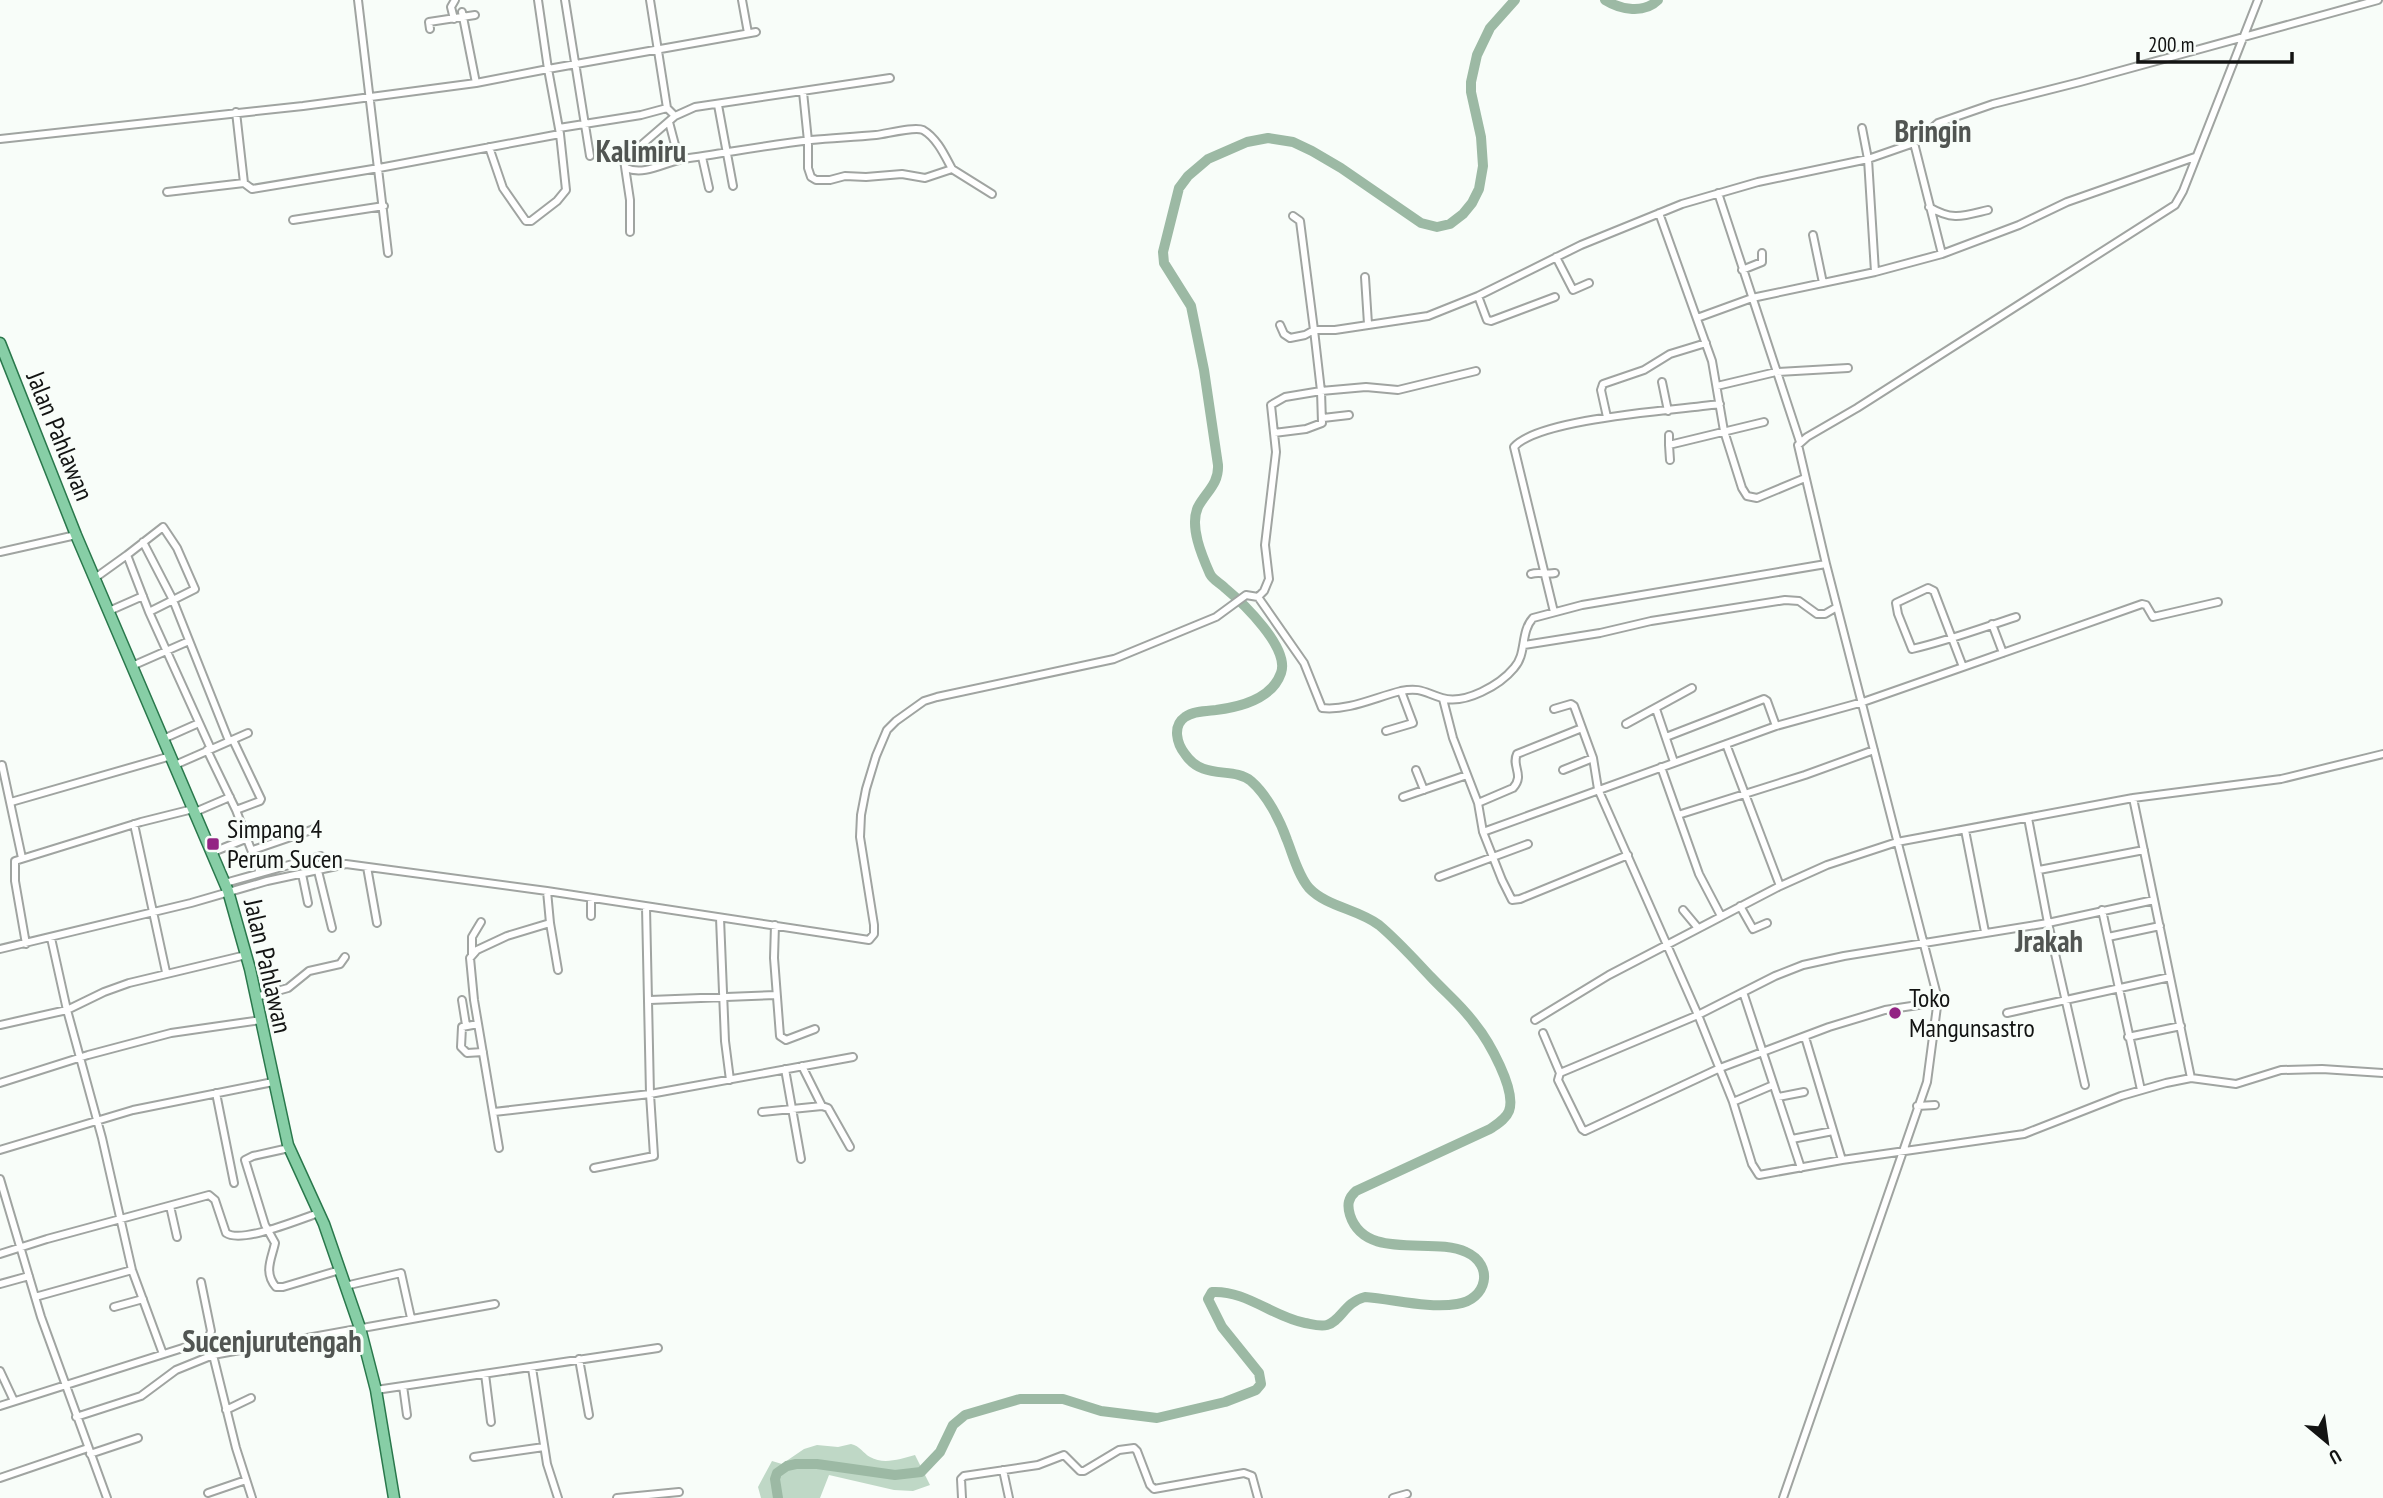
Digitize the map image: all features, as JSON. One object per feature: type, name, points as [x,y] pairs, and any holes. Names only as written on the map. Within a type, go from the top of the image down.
[{"type":"main road","name":"Jalan Pahlawan","points":[[0,343],[76,535],[227,887],[256,997],[289,1148],[319,1213],[360,1328],[376,1390],[394,1498]]},
{"type":"street","points":[[358,0],[388,253]]},
{"type":"street","points":[[453,19],[451,7],[454,0]]},
{"type":"street","points":[[489,148],[503,188],[526,221],[531,221],[557,201],[566,190],[538,0]]},
{"type":"street","points":[[565,0],[590,156]]},
{"type":"street","points":[[650,0],[667,108],[675,116]]},
{"type":"street","points":[[742,0],[748,33]]},
{"type":"street","points":[[1800,442],[2166,213],[2180,197],[2258,0]]},
{"type":"street","points":[[1280,325],[1284,334],[1290,338],[1314,330],[1335,330],[1429,316],[1659,213],[1718,193],[1868,159],[1914,143],[1933,126],[1968,111],[2378,0]]},
{"type":"street","points":[[463,15],[476,83]]},
{"type":"street","points":[[430,29],[429,22],[475,15]]},
{"type":"street","points":[[0,139],[303,106],[476,83],[757,32]]},
{"type":"street","points":[[630,232],[630,200],[625,158],[675,116],[695,107],[890,78]]},
{"type":"street","points":[[803,92],[808,141],[807,168],[811,177],[830,180],[845,176],[902,174],[925,178],[951,169]]},
{"type":"street","points":[[718,105],[733,186]]},
{"type":"street","points":[[167,192],[244,183],[252,189],[379,169],[489,148],[585,123],[641,115],[667,108]]},
{"type":"street","points":[[236,112],[244,183]]},
{"type":"street","points":[[669,122],[679,160]]},
{"type":"street","points":[[1862,128],[1868,159],[1875,272]]},
{"type":"street","points":[[626,168],[643,171],[679,160],[808,141],[920,129],[941,149],[951,169],[992,194]]},
{"type":"street","points":[[1914,143],[1942,254]]},
{"type":"street","points":[[702,157],[709,188]]},
{"type":"street","points":[[1697,318],[1752,298],[1875,272],[1942,254],[2019,225],[2067,202],[2195,157]]},
{"type":"street","points":[[1718,193],[1800,442],[1799,451],[1826,564],[1938,1002],[1930,1066],[1919,1107],[1783,1498]]},
{"type":"street","points":[[292,220],[384,206]]},
{"type":"street","points":[[1929,207],[1956,218],[1988,210]]},
{"type":"street","points":[[1659,213],[1706,343],[1717,386],[1724,431],[1742,488],[1747,496],[1757,498],[1805,478]]},
{"type":"street","points":[[1274,433],[1306,429],[1322,423],[1323,418],[1300,221],[1293,216]]},
{"type":"street","points":[[1814,235],[1823,283]]},
{"type":"street","points":[[1742,270],[1762,262],[1762,253]]},
{"type":"street","points":[[1556,257],[1573,290],[1589,283]]},
{"type":"street","points":[[1365,277],[1368,324]]},
{"type":"street","points":[[1478,296],[1487,320],[1491,321],[1555,297]]},
{"type":"street","points":[[1607,417],[1601,390],[1603,384],[1644,370],[1670,354],[1706,343]]},
{"type":"street","points":[[1717,386],[1776,372],[1848,368]]},
{"type":"street","points":[[227,887],[318,871],[335,865],[367,867],[547,891],[865,941],[873,937],[874,925],[860,838],[866,789],[887,730],[915,707],[937,697],[1114,659],[1216,617],[1244,596],[1258,597],[1269,579],[1265,545],[1276,457],[1270,408],[1273,402],[1284,397],[1321,391],[1366,387],[1398,390],[1476,371]]},
{"type":"street","points":[[1662,382],[1668,411]]},
{"type":"street","points":[[1554,612],[1514,447],[1530,435],[1552,428],[1607,417],[1720,404]]},
{"type":"street","points":[[1323,418],[1349,415]]},
{"type":"street","points":[[1669,445],[1764,422]]},
{"type":"street","points":[[1669,435],[1670,460]]},
{"type":"street","points":[[95,578],[163,527],[177,548],[195,590],[149,612]]},
{"type":"street","points":[[0,552],[76,535]]},
{"type":"street","points":[[143,541],[173,600],[231,741],[261,799],[236,810]]},
{"type":"street","points":[[127,555],[149,612],[248,838],[260,873]]},
{"type":"street","points":[[1258,597],[1308,669],[1322,708],[1347,706],[1401,691],[1424,690],[1443,699],[1481,693],[1500,682],[1518,663],[1530,621],[1554,612],[1589,603],[1826,564]]},
{"type":"street","points":[[1531,574],[1555,573]]},
{"type":"street","points":[[1963,667],[1953,636],[1933,588],[1928,587],[1896,604],[1911,648],[1953,636],[2016,617]]},
{"type":"street","points":[[109,611],[143,596]]},
{"type":"street","points":[[1524,645],[1785,600],[1799,601],[1813,613],[1821,615],[1838,607]]},
{"type":"street","points":[[1483,831],[1776,726],[1863,702],[2142,604],[2146,605],[2153,617],[2218,602]]},
{"type":"street","points":[[1992,624],[2003,653]]},
{"type":"street","points":[[132,666],[189,641]]},
{"type":"street","points":[[1626,724],[1692,688]]},
{"type":"street","points":[[1386,731],[1413,723],[1401,691]]},
{"type":"street","points":[[1443,699],[1453,738],[1478,803],[1483,831],[1510,898],[1516,901],[1628,855]]},
{"type":"street","points":[[1666,737],[1764,699],[1776,726]]},
{"type":"street","points":[[1554,709],[1573,705],[1592,758],[1598,789],[1720,1068],[1757,1173],[1762,1175],[1842,1160],[2024,1134],[2141,1090],[2191,1078],[2236,1084],[2281,1070],[2322,1069],[2383,1073]]},
{"type":"street","points":[[1656,709],[1674,762]]},
{"type":"street","points":[[163,739],[199,723]]},
{"type":"street","points":[[1478,803],[1513,788],[1517,783],[1520,777],[1515,758],[1517,754],[1582,728]]},
{"type":"street","points":[[10,802],[173,760],[248,733]]},
{"type":"street","points":[[1726,744],[1780,886]]},
{"type":"street","points":[[1678,816],[1874,750]]},
{"type":"street","points":[[1535,1020],[1609,975],[1780,886],[1827,865],[1897,842],[2133,798],[2281,779],[2383,754]]},
{"type":"street","points":[[1563,770],[1592,758]]},
{"type":"street","points":[[2,765],[22,858]]},
{"type":"street","points":[[1661,768],[1699,874],[1721,916]]},
{"type":"street","points":[[1416,770],[1424,790]]},
{"type":"street","points":[[1403,797],[1467,775]]},
{"type":"street","points":[[26,944],[15,861],[134,824],[194,811],[230,797]]},
{"type":"street","points":[[2133,798],[2191,1078]]},
{"type":"street","points":[[2028,818],[2048,923],[2085,1085]]},
{"type":"street","points":[[134,824],[166,972]]},
{"type":"street","points":[[253,850],[317,828]]},
{"type":"street","points":[[1965,830],[1985,932]]},
{"type":"street","points":[[213,852],[248,838]]},
{"type":"street","points":[[1439,877],[1528,844]]},
{"type":"street","points":[[2039,870],[2144,850]]},
{"type":"street","points":[[0,949],[154,912],[260,873],[321,856]]},
{"type":"street","points":[[367,867],[377,923]]},
{"type":"street","points":[[318,871],[332,928]]},
{"type":"street","points":[[302,874],[308,903]]},
{"type":"street","points":[[547,891],[558,970]]},
{"type":"street","points":[[591,898],[591,916]]},
{"type":"street","points":[[1560,1073],[1698,1015],[1775,976],[1803,965],[2048,923],[2154,900]]},
{"type":"street","points":[[594,1168],[653,1157],[646,906]]},
{"type":"street","points":[[1740,906],[1753,929],[1767,923]]},
{"type":"street","points":[[1683,910],[1698,928]]},
{"type":"street","points":[[2102,910],[2141,1090]]},
{"type":"street","points":[[720,918],[722,997],[730,1080]]},
{"type":"street","points":[[481,922],[472,937],[472,955],[478,1024],[499,1148]]},
{"type":"street","points":[[472,955],[506,936],[550,923]]},
{"type":"street","points":[[775,925],[776,995],[782,1039],[786,1040],[815,1029]]},
{"type":"street","points":[[2108,937],[2160,926]]},
{"type":"street","points":[[51,938],[132,1270],[163,1354]]},
{"type":"street","points":[[0,1025],[67,1010],[111,989],[166,972],[246,955]]},
{"type":"street","points":[[256,997],[288,988],[309,971],[340,964],[345,957]]},
{"type":"street","points":[[2007,1013],[2170,977]]},
{"type":"street","points":[[1743,992],[1801,1168]]},
{"type":"street","points":[[650,1000],[776,995]]},
{"type":"street","points":[[462,1000],[466,1025]]},
{"type":"street","points":[[1543,1033],[1560,1073],[1558,1080],[1585,1131],[1720,1068],[1885,1010],[1938,1002]]},
{"type":"street","points":[[0,1083],[80,1057],[172,1033],[261,1020]]},
{"type":"street","points":[[478,1024],[466,1025],[460,1030],[462,1051],[482,1052]]},
{"type":"street","points":[[2128,1037],[2180,1026]]},
{"type":"street","points":[[1805,1037],[1842,1160]]},
{"type":"street","points":[[494,1112],[650,1094],[853,1057]]},
{"type":"street","points":[[802,1066],[822,1106]]},
{"type":"street","points":[[785,1069],[801,1159]]},
{"type":"street","points":[[0,1150],[133,1110],[273,1082]]},
{"type":"street","points":[[1733,1102],[1773,1085]]},
{"type":"street","points":[[1778,1097],[1804,1092]]},
{"type":"street","points":[[216,1093],[234,1183]]},
{"type":"street","points":[[1919,1107],[1935,1105]]},
{"type":"street","points":[[762,1112],[822,1106],[828,1108],[850,1147]]},
{"type":"street","points":[[1792,1139],[1833,1131]]},
{"type":"street","points":[[289,1148],[245,1160],[275,1242],[269,1259],[272,1284],[276,1287],[340,1270]]},
{"type":"street","points":[[0,1179],[35,1297],[107,1498]]},
{"type":"street","points":[[0,1254],[211,1196],[215,1200],[228,1236],[243,1236],[269,1230],[319,1213]]},
{"type":"street","points":[[170,1206],[177,1237]]},
{"type":"street","points":[[35,1297],[132,1270]]},
{"type":"street","points":[[345,1286],[401,1273],[411,1318]]},
{"type":"street","points":[[0,1284],[29,1276]]},
{"type":"street","points":[[0,1406],[202,1343],[210,1336],[201,1282]]},
{"type":"street","points":[[114,1307],[143,1300]]},
{"type":"street","points":[[76,1417],[141,1396],[176,1370],[213,1355],[495,1304]]},
{"type":"street","points":[[376,1390],[658,1348]]},
{"type":"street","points":[[213,1355],[252,1498]]},
{"type":"street","points":[[579,1359],[589,1415]]},
{"type":"street","points":[[532,1368],[547,1464],[558,1498]]},
{"type":"street","points":[[0,1371],[14,1401]]},
{"type":"street","points":[[485,1374],[491,1422]]},
{"type":"street","points":[[403,1386],[407,1415]]},
{"type":"street","points":[[226,1410],[251,1398]]},
{"type":"street","points":[[0,1478],[138,1438]]},
{"type":"street","points":[[474,1457],[544,1447]]},
{"type":"street","points":[[962,1498],[961,1479],[964,1476],[1038,1465],[1064,1455],[1080,1471],[1084,1471],[1119,1450],[1133,1448],[1138,1451],[1150,1485],[1154,1489],[1244,1473],[1252,1476],[1258,1498]]},
{"type":"street","points":[[1003,1470],[1009,1498]]},
{"type":"street","points":[[208,1493],[246,1479]]},
{"type":"street","points":[[617,1498],[678,1492]]},
{"type":"street","points":[[1393,1498],[1407,1494]]},
{"type":"green space","points":[[851,1444],[881,1461],[915,1455],[930,1485],[913,1491],[894,1490],[829,1475],[820,1498],[761,1498],[758,1487],[772,1461],[782,1464],[804,1449],[817,1445],[838,1447]]},
{"type":"waterway","points":[[778,1498],[775,1479],[777,1473],[796,1464],[817,1464],[895,1475],[921,1472],[940,1452],[953,1425],[965,1415],[1020,1399],[1063,1399],[1101,1411],[1157,1418],[1225,1402],[1256,1390],[1261,1384],[1259,1373],[1222,1327],[1208,1299],[1212,1292],[1236,1295],[1293,1320],[1321,1326],[1332,1323],[1358,1299],[1365,1297],[1423,1305],[1446,1305],[1467,1301],[1481,1289],[1484,1281],[1481,1265],[1466,1252],[1436,1246],[1385,1243],[1370,1238],[1358,1229],[1348,1205],[1356,1191],[1490,1129],[1504,1119],[1509,1111],[1509,1091],[1494,1053],[1465,1012],[1386,931],[1371,920],[1325,900],[1309,888],[1299,871],[1277,816],[1251,781],[1236,774],[1200,768],[1185,754],[1178,740],[1178,725],[1188,715],[1235,707],[1263,695],[1277,682],[1282,663],[1279,651],[1263,627],[1243,604],[1211,576],[1203,559],[1196,532],[1196,515],[1198,507],[1214,483],[1218,465],[1204,370],[1191,306],[1164,263],[1163,252],[1179,188],[1188,176],[1208,159],[1247,142],[1268,138],[1293,142],[1312,151],[1421,223],[1437,227],[1450,224],[1472,203],[1479,189],[1483,166],[1481,137],[1471,92],[1477,55],[1490,28],[1515,0]]},
{"type":"waterway","points":[[1605,0],[1632,9],[1646,7],[1658,0]]},
{"type":"place","name":"Simpang 4 Perum Sucen","points":[[213,844]]},
{"type":"place","name":"Toko Mangunsastro","points":[[1895,1013]]},
{"type":"district","name":"Bringin","points":[[1933,132]]},
{"type":"district","name":"Kalimiru","points":[[641,152]]},
{"type":"district","name":"Jrakah","points":[[2049,942]]},
{"type":"district","name":"Sucenjurutengah","points":[[272,1342]]}]
